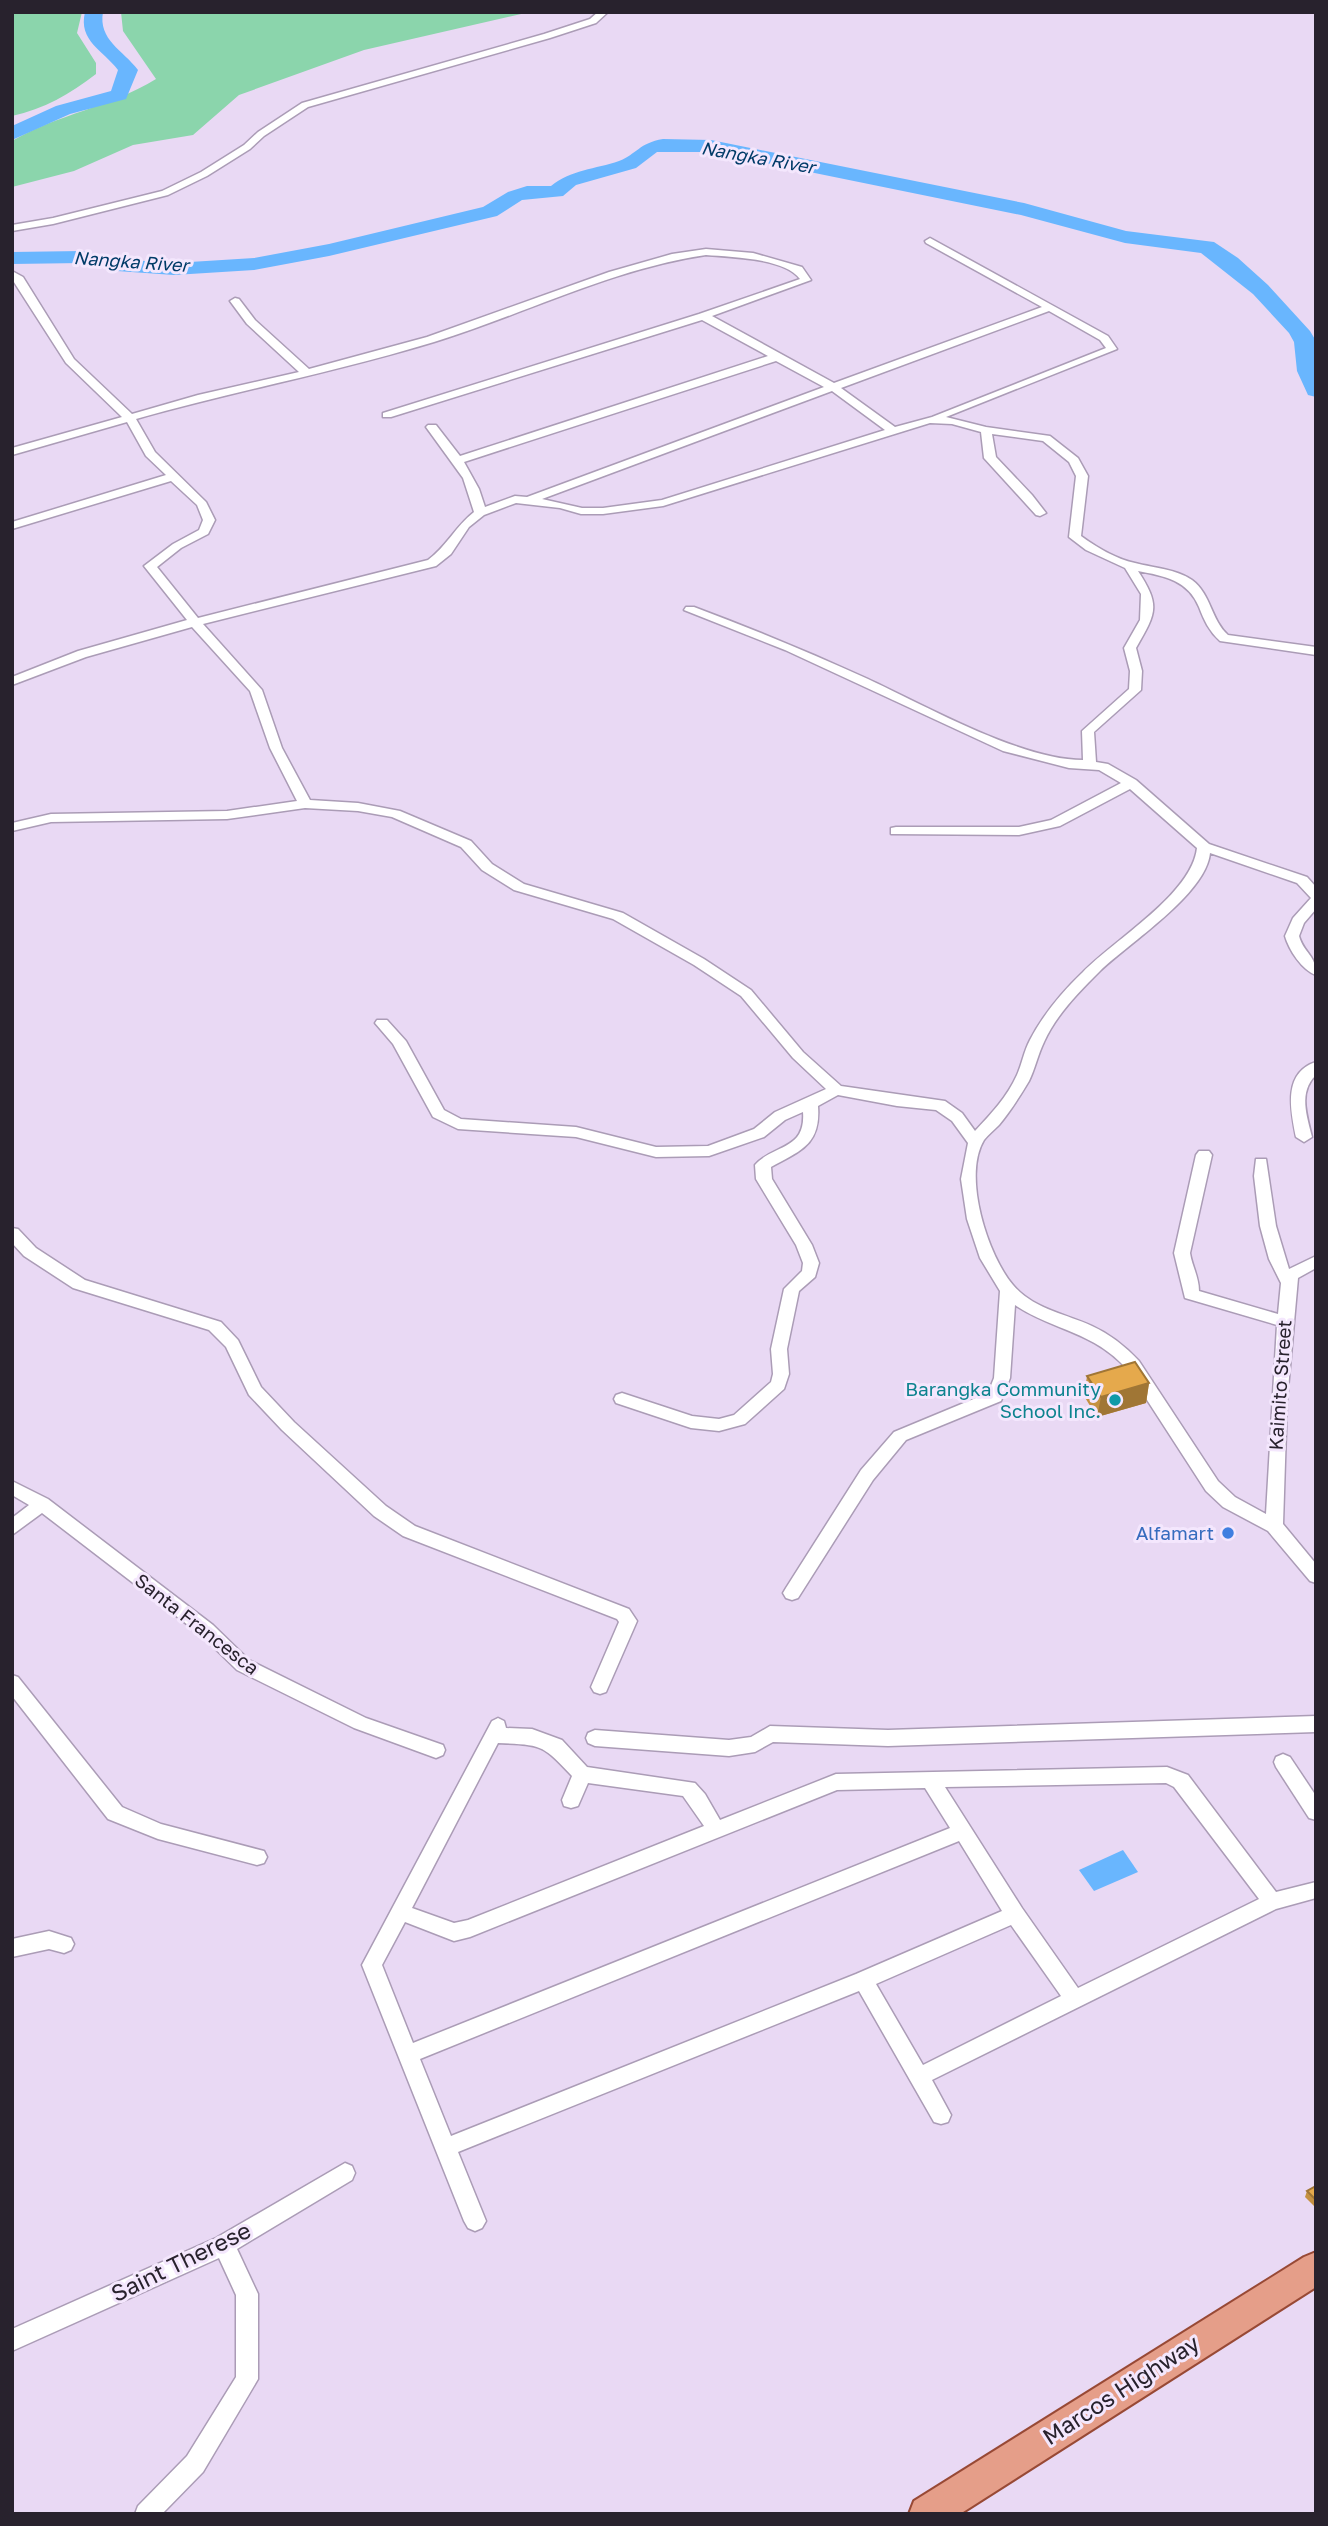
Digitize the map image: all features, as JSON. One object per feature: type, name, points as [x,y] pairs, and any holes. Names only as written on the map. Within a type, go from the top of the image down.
[{"type":"main road","name":"Marcos Highway","points":[[938,2511],[1316,2269]]},
{"type":"street","points":[[12,228],[53,221],[165,193],[204,174],[239,152],[305,105],[547,36],[593,21],[604,12]]},
{"type":"street","points":[[12,681],[82,654],[195,622],[432,563],[447,552],[465,525],[480,513],[516,499],[581,511],[603,511],[663,503],[895,432],[1112,349],[1104,338],[930,242]]},
{"type":"street","points":[[12,452],[202,397],[307,373],[431,339],[613,274],[672,257],[706,252],[753,256],[798,270],[806,280],[703,316],[387,415]]},
{"type":"street","points":[[12,274],[19,279],[70,361],[130,418],[150,454],[202,504],[209,520],[204,532],[177,546],[150,566],[195,622],[256,690],[276,748],[305,804]]},
{"type":"street","points":[[235,301],[251,321],[307,373]]},
{"type":"street","points":[[528,500],[1050,307]]},
{"type":"street","points":[[703,316],[834,388],[895,432]]},
{"type":"street","points":[[458,460],[777,357]]},
{"type":"street","points":[[929,420],[952,421],[986,430],[1046,438],[1074,460],[1082,476],[1075,537],[1090,548],[1129,566],[1167,573],[1195,588],[1215,632],[1224,638],[1316,652]]},
{"type":"street","points":[[432,427],[458,460],[471,482],[479,501],[480,513]]},
{"type":"street","points":[[986,430],[990,458],[1040,513]]},
{"type":"street","points":[[12,526],[174,476]]},
{"type":"street","points":[[1090,764],[1088,731],[1135,690],[1136,671],[1130,648],[1146,620],[1147,594],[1129,566]]},
{"type":"street","points":[[690,610],[789,647],[1008,748],[1069,764],[1103,766],[1131,783],[1204,847],[1302,880],[1314,888]]},
{"type":"street","points":[[896,831],[1018,831],[1055,823],[1131,783]]},
{"type":"street","points":[[12,827],[51,818],[227,815],[305,804],[358,807],[395,814],[467,844],[487,867],[519,887],[618,916],[699,962],[746,993],[798,1055],[836,1090],[940,1105],[957,1117],[975,1142]]},
{"type":"street","points":[[1204,847],[1205,856],[1192,878],[1173,901],[1084,977],[1056,1011],[1037,1041],[1022,1080],[996,1120],[975,1142],[969,1175],[972,1206],[987,1258],[1008,1291],[1031,1307],[1088,1331],[1120,1350],[1133,1365],[1212,1486],[1228,1502],[1274,1526],[1316,1576]]},
{"type":"street","points":[[1316,901],[1295,924],[1292,937],[1293,944],[1316,971]]},
{"type":"street","points":[[382,1023],[398,1041],[438,1113],[458,1124],[576,1132],[656,1152],[709,1151],[759,1133],[780,1116],[836,1090]]},
{"type":"street","points":[[1304,1138],[1297,1089],[1301,1080],[1316,1067]]},
{"type":"street","points":[[622,1399],[691,1422],[719,1425],[739,1420],[778,1385],[781,1374],[779,1349],[792,1289],[809,1273],[811,1263],[804,1245],[764,1179],[763,1165],[799,1146],[810,1135],[813,1121],[810,1104]]},
{"type":"street","points":[[1204,1154],[1182,1253],[1184,1267],[1191,1281],[1191,1294],[1283,1321]]},
{"type":"street","points":[[1261,1163],[1263,1199],[1271,1235],[1280,1269],[1289,1283]]},
{"type":"street","points":[[12,1233],[30,1252],[79,1283],[215,1326],[232,1345],[255,1391],[288,1426],[380,1511],[409,1531],[623,1614],[628,1622],[600,1687]]},
{"type":"street","points":[[1289,1283],[1290,1275],[1316,1261]]},
{"type":"street","name":"Kaimito Street","points":[[1274,1526],[1283,1321],[1289,1283]]},
{"type":"street","points":[[792,1593],[867,1475],[900,1436],[995,1396],[1002,1378],[1008,1291]]},
{"type":"street","name":"Santa Francesca","points":[[12,1487],[42,1504],[207,1630],[243,1665],[360,1723],[436,1750]]},
{"type":"street","points":[[12,1528],[42,1504]]},
{"type":"street","points":[[12,1682],[115,1813],[158,1831],[257,1857]]},
{"type":"street","points":[[595,1738],[729,1748],[755,1744],[770,1734],[888,1738],[1316,1724]]},
{"type":"street","points":[[475,2221],[372,1965],[496,1731],[532,1737],[555,1745],[582,1773],[688,1789],[698,1800],[715,1829]]},
{"type":"street","points":[[1283,1762],[1316,1812]]},
{"type":"street","points":[[571,1800],[582,1773]]},
{"type":"street","points":[[401,1912],[454,1932],[470,1928],[836,1782],[1167,1775],[1181,1781],[1272,1902]]},
{"type":"street","points":[[930,1780],[1015,1914],[1075,2000]]},
{"type":"street","points":[[408,2054],[963,1831]]},
{"type":"street","points":[[919,2077],[1272,1902],[1316,1890]]},
{"type":"street","points":[[444,2148],[863,1980],[1015,1914]]},
{"type":"street","points":[[12,1948],[49,1940],[64,1944]]},
{"type":"street","points":[[863,1980],[941,2115]]},
{"type":"street","name":"Saint Therese","points":[[12,2340],[223,2245],[345,2173]]},
{"type":"street","points":[[146,2514],[195,2464],[247,2379],[247,2294],[223,2245]]},
{"type":"green space","points":[[12,12],[82,12],[77,33],[96,63],[96,74],[56,100],[12,116]]},
{"type":"green space","points":[[121,12],[530,12],[364,50],[239,95],[193,135],[133,145],[74,171],[12,187],[12,141],[48,124],[121,97],[156,79],[123,31]]},
{"type":"water","points":[[1123,1850],[1138,1872],[1094,1891],[1079,1870]]},
{"type":"building","points":[[1135,1362],[1149,1383],[1101,1397],[1087,1376]]},
{"type":"building","points":[[1316,2186],[1316,2200],[1307,2191]]},
{"type":"waterway","name":"Nangka River","points":[[12,134],[63,110],[119,95],[128,70],[97,38],[93,31],[94,12]]},
{"type":"waterway","name":"Nangka River","points":[[12,258],[82,257],[117,265],[174,269],[254,264],[329,250],[490,212],[515,196],[527,192],[556,192],[569,181],[629,164],[651,147],[711,146],[1024,209],[1125,237],[1206,247],[1261,289],[1289,318],[1305,342],[1307,364],[1316,390]]},
{"type":"place","name":"Barangka Community School Inc.","points":[[1115,1400]]},
{"type":"place","name":"Alfamart","points":[[1228,1533]]}]
